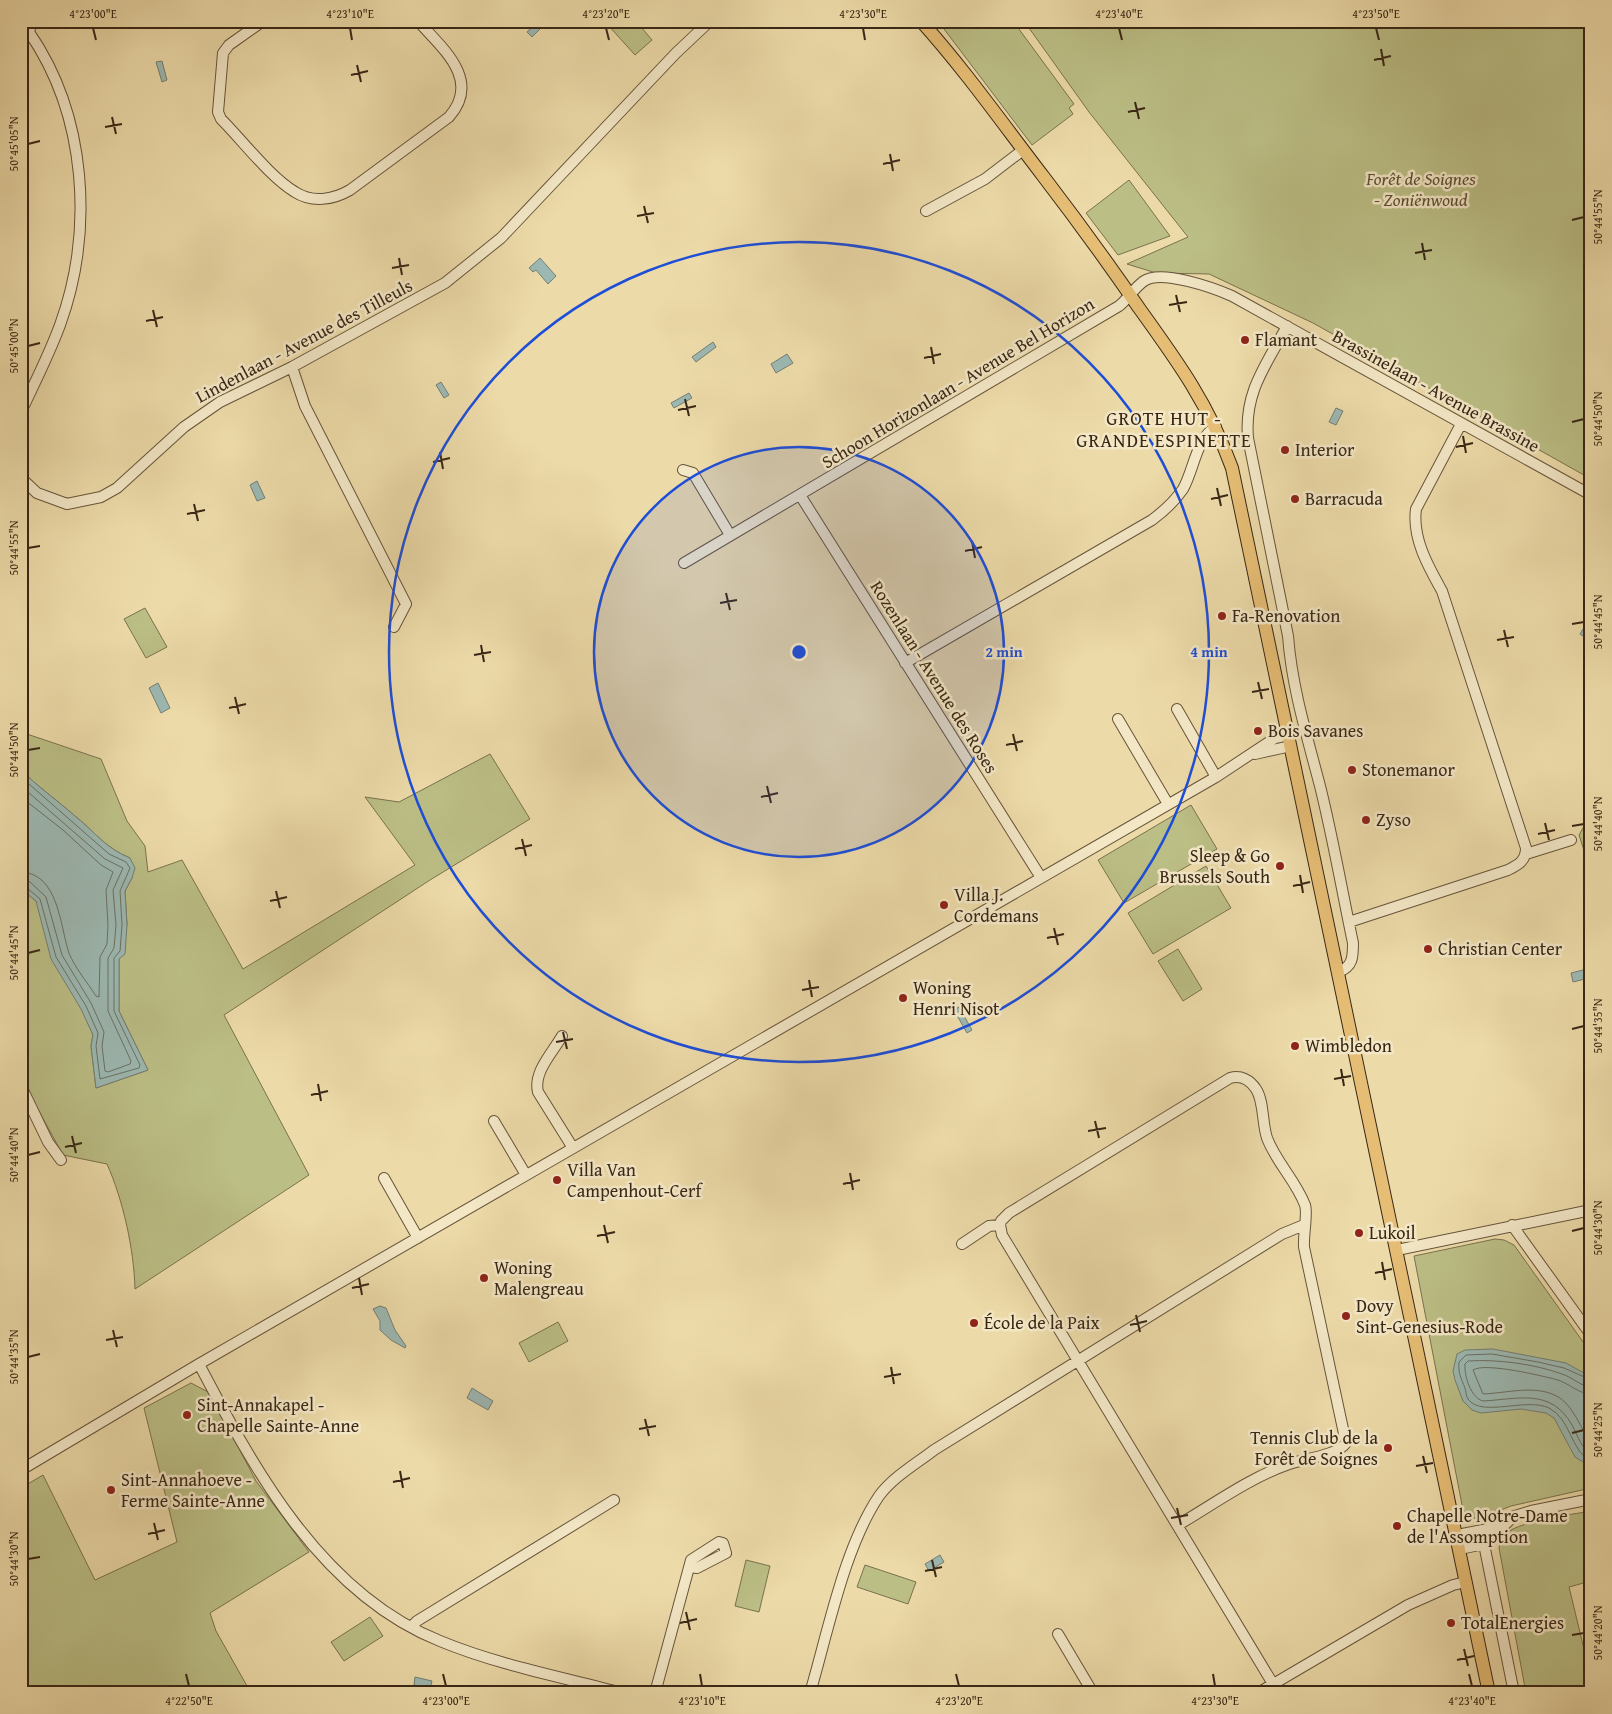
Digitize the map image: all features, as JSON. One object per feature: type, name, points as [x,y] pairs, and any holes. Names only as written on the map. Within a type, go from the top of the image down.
[{"type":"main road","points":[[921,21],[1023,150],[1130,295],[1202,400],[1216,426],[1232,468],[1489,1693]]},
{"type":"street","points":[[21,412],[60,325],[74,273],[79,220],[76,144],[70,120],[52,73],[40,48],[25,33],[32,21]]},
{"type":"street","points":[[263,21],[229,45],[223,53],[218,112],[221,119],[275,175],[296,192],[322,199],[333,198],[350,190],[449,117],[456,109],[461,88],[460,74],[450,56],[418,21]]},
{"type":"street","name":"Lindenlaan - Avenue des Tilleuls","points":[[21,478],[37,494],[67,504],[101,497],[118,488],[197,416],[220,402],[292,367],[422,297],[472,263],[500,238],[676,53],[710,21]]},
{"type":"street","points":[[926,211],[985,179],[1023,150]]},
{"type":"street","name":"Brassinelaan - Avenue Brassine","points":[[1130,295],[1146,280],[1156,278],[1190,281],[1232,296],[1591,495]]},
{"type":"street","name":"Schoon Horizonlaan - Avenue Bel Horizon","points":[[684,563],[1119,306],[1130,295]]},
{"type":"street","points":[[1287,326],[1252,391],[1246,416],[1248,438],[1288,636],[1290,660],[1302,724],[1320,786],[1354,943],[1353,956],[1347,969],[1338,972]]},
{"type":"street","points":[[292,367],[304,406],[406,604],[394,627]]},
{"type":"street","points":[[1349,922],[1508,870],[1521,863],[1526,854],[1520,830],[1442,591],[1426,563],[1414,523],[1416,509],[1461,424]]},
{"type":"street","points":[[905,663],[1152,520],[1174,501],[1183,489],[1206,435],[1216,426]]},
{"type":"street","points":[[683,470],[693,473],[730,535]]},
{"type":"street","name":"Rozenlaan - Avenue des Roses","points":[[800,495],[1040,876]]},
{"type":"street","points":[[1177,709],[1216,776]]},
{"type":"street","points":[[1118,719],[1168,804]]},
{"type":"street","points":[[21,1470],[199,1364],[1040,876],[1254,754],[1290,741]]},
{"type":"street","points":[[1526,854],[1571,840]]},
{"type":"street","points":[[562,1036],[536,1083],[538,1092],[573,1148]]},
{"type":"street","points":[[1178,1525],[1260,1476],[1310,1457],[1338,1451],[1346,1443],[1304,1247],[1306,1210],[1274,1154],[1262,1120],[1260,1096],[1245,1078],[1236,1076],[1009,1213],[1001,1221],[1000,1225],[1002,1235],[1273,1684]]},
{"type":"street","points":[[21,1086],[48,1142],[61,1160]]},
{"type":"street","points":[[494,1121],[526,1175]]},
{"type":"street","points":[[384,1178],[418,1238]]},
{"type":"street","points":[[1397,1250],[1591,1210]]},
{"type":"street","points":[[962,1244],[989,1226],[1000,1225]]},
{"type":"street","points":[[810,1693],[857,1538],[880,1496],[899,1476],[934,1450],[1282,1234],[1304,1225]]},
{"type":"street","points":[[1512,1226],[1591,1335]]},
{"type":"street","points":[[199,1364],[260,1474],[324,1558],[356,1590],[411,1627],[439,1641],[492,1659],[622,1693]]},
{"type":"street","points":[[1457,1535],[1488,1529],[1502,1520],[1512,1517],[1591,1498]]},
{"type":"street","points":[[411,1627],[417,1621],[614,1500]]},
{"type":"street","points":[[1460,1549],[1484,1544],[1512,1517]]},
{"type":"street","points":[[1484,1544],[1514,1693]]},
{"type":"street","points":[[655,1693],[685,1578],[690,1567]]},
{"type":"street","points":[[1258,1693],[1408,1605],[1453,1585],[1466,1582]]},
{"type":"street","points":[[1058,1634],[1092,1693]]},
{"type":"green space","points":[[610,21],[636,21],[652,40],[635,55],[607,24]]},
{"type":"green space","points":[[953,21],[1013,21],[1074,104],[1069,108],[1073,114],[1032,145],[944,29]]},
{"type":"green space","name":"Forêt de Soignes - Zoniënwoud","points":[[1024,21],[1591,21],[1591,479],[1313,323],[1209,274],[1156,273],[1127,264],[1188,237],[1089,112]]},
{"type":"green space","points":[[1129,180],[1170,236],[1118,255],[1086,213]]},
{"type":"green space","points":[[145,608],[167,647],[146,658],[124,619]]},
{"type":"green space","points":[[21,732],[101,759],[127,821],[145,846],[148,872],[182,860],[243,969],[415,865],[365,797],[399,802],[490,754],[530,819],[430,880],[224,1015],[309,1175],[135,1289],[127,1225],[107,1164],[63,1155],[35,1104],[21,1073],[21,889],[36,901],[93,1035],[91,1046],[96,1088],[148,1070],[119,1011],[119,959],[127,925],[125,891],[132,878],[130,858],[107,845],[21,770]]},
{"type":"green space","points":[[1191,805],[1217,849],[1124,903],[1098,860]]},
{"type":"green space","points":[[1591,814],[1591,872],[1579,835]]},
{"type":"green space","points":[[1206,866],[1231,908],[1153,954],[1128,913]]},
{"type":"green space","points":[[1178,949],[1202,989],[1183,1001],[1158,961]]},
{"type":"green space","points":[[1495,1239],[1504,1240],[1514,1245],[1591,1353],[1591,1488],[1511,1506],[1479,1519],[1469,1517],[1463,1510],[1414,1256]]},
{"type":"green space","points":[[558,1322],[568,1341],[529,1362],[519,1343]]},
{"type":"green space","points":[[191,1383],[210,1393],[256,1481],[309,1552],[210,1613],[216,1631],[251,1693],[21,1693],[21,1488],[43,1475],[95,1580],[177,1542],[144,1408]]},
{"type":"green space","points":[[1591,1511],[1591,1581],[1569,1587],[1591,1678],[1591,1693],[1526,1693],[1499,1548],[1501,1540],[1503,1536],[1519,1526],[1544,1519]]},
{"type":"green space","points":[[746,1560],[770,1566],[759,1612],[735,1606]]},
{"type":"green space","points":[[865,1565],[916,1582],[908,1604],[857,1587]]},
{"type":"green space","points":[[370,1617],[383,1636],[344,1661],[331,1642]]},
{"type":"water","points":[[539,21],[544,25],[532,37],[527,32]]},
{"type":"water","points":[[162,61],[167,80],[162,82],[156,62]]},
{"type":"water","points":[[540,258],[556,276],[548,284],[536,270],[533,272],[529,268]]},
{"type":"water","points":[[713,342],[716,347],[696,362],[692,357]]},
{"type":"water","points":[[787,354],[793,363],[776,373],[771,364]]},
{"type":"water","points":[[441,382],[449,395],[444,398],[436,385]]},
{"type":"water","points":[[689,393],[692,398],[674,408],[671,403]]},
{"type":"water","points":[[1336,408],[1343,411],[1336,425],[1329,422]]},
{"type":"water","points":[[257,481],[265,498],[257,501],[250,485]]},
{"type":"water","points":[[1588,621],[1591,623],[1591,630],[1586,638],[1580,634]]},
{"type":"water","points":[[158,683],[170,708],[161,713],[149,688]]},
{"type":"water","points":[[21,770],[107,845],[130,858],[135,868],[125,891],[127,925],[125,954],[119,959],[119,1011],[148,1070],[96,1088],[91,1046],[93,1035],[81,1009],[51,959],[36,901],[21,889]]},
{"type":"water","points":[[1587,969],[1589,978],[1573,982],[1571,973]]},
{"type":"water","points":[[959,1007],[972,1030],[967,1033],[954,1010]]},
{"type":"water","points":[[380,1306],[386,1308],[395,1330],[406,1346],[405,1348],[391,1340],[380,1330],[380,1321],[373,1309]]},
{"type":"water","points":[[1493,1349],[1566,1363],[1591,1377],[1591,1467],[1575,1457],[1554,1418],[1546,1413],[1521,1409],[1481,1413],[1472,1410],[1463,1401],[1453,1371],[1457,1354],[1465,1350]]},
{"type":"water","points":[[472,1388],[493,1401],[488,1410],[467,1398]]},
{"type":"water","points":[[940,1555],[944,1562],[929,1571],[925,1564]]},
{"type":"water","points":[[415,1677],[432,1681],[430,1689],[414,1685]]},
{"type":"place","name":"Flamant","points":[[1245,340]]},
{"type":"place","name":"Interior","points":[[1285,450]]},
{"type":"place","name":"Barracuda","points":[[1295,499]]},
{"type":"place","name":"Fa-Renovation","points":[[1222,616]]},
{"type":"place","name":"Bois Savanes","points":[[1258,731]]},
{"type":"place","name":"Stonemanor","points":[[1352,770]]},
{"type":"place","name":"Zyso","points":[[1366,820]]},
{"type":"place","name":"Sleep & Go Brussels South","points":[[1280,866]]},
{"type":"place","name":"Villa J. Cordemans","points":[[944,905]]},
{"type":"place","name":"Christian Center","points":[[1428,949]]},
{"type":"place","name":"Woning Henri Nisot","points":[[903,998]]},
{"type":"place","name":"Wimbledon","points":[[1295,1046]]},
{"type":"place","name":"Villa Van Campenhout-Cerf","points":[[557,1180]]},
{"type":"place","name":"Lukoil","points":[[1359,1233]]},
{"type":"place","name":"Woning Malengreau","points":[[484,1278]]},
{"type":"place","name":"Dovy Sint-Genesius-Rode","points":[[1346,1316]]},
{"type":"place","name":"École de la Paix","points":[[974,1323]]},
{"type":"place","name":"Sint-Annakapel - Chapelle Sainte-Anne","points":[[187,1415]]},
{"type":"place","name":"Tennis Club de la Forêt de Soignes","points":[[1388,1448]]},
{"type":"place","name":"Sint-Annahoeve - Ferme Sainte-Anne","points":[[111,1490]]},
{"type":"place","name":"Chapelle Notre-Dame de l'Assomption","points":[[1397,1526]]},
{"type":"place","name":"TotalEnergies","points":[[1451,1623]]},
{"type":"district","name":"GROTE HUT - GRANDE ESPINETTE","points":[[1164,429]]}]
